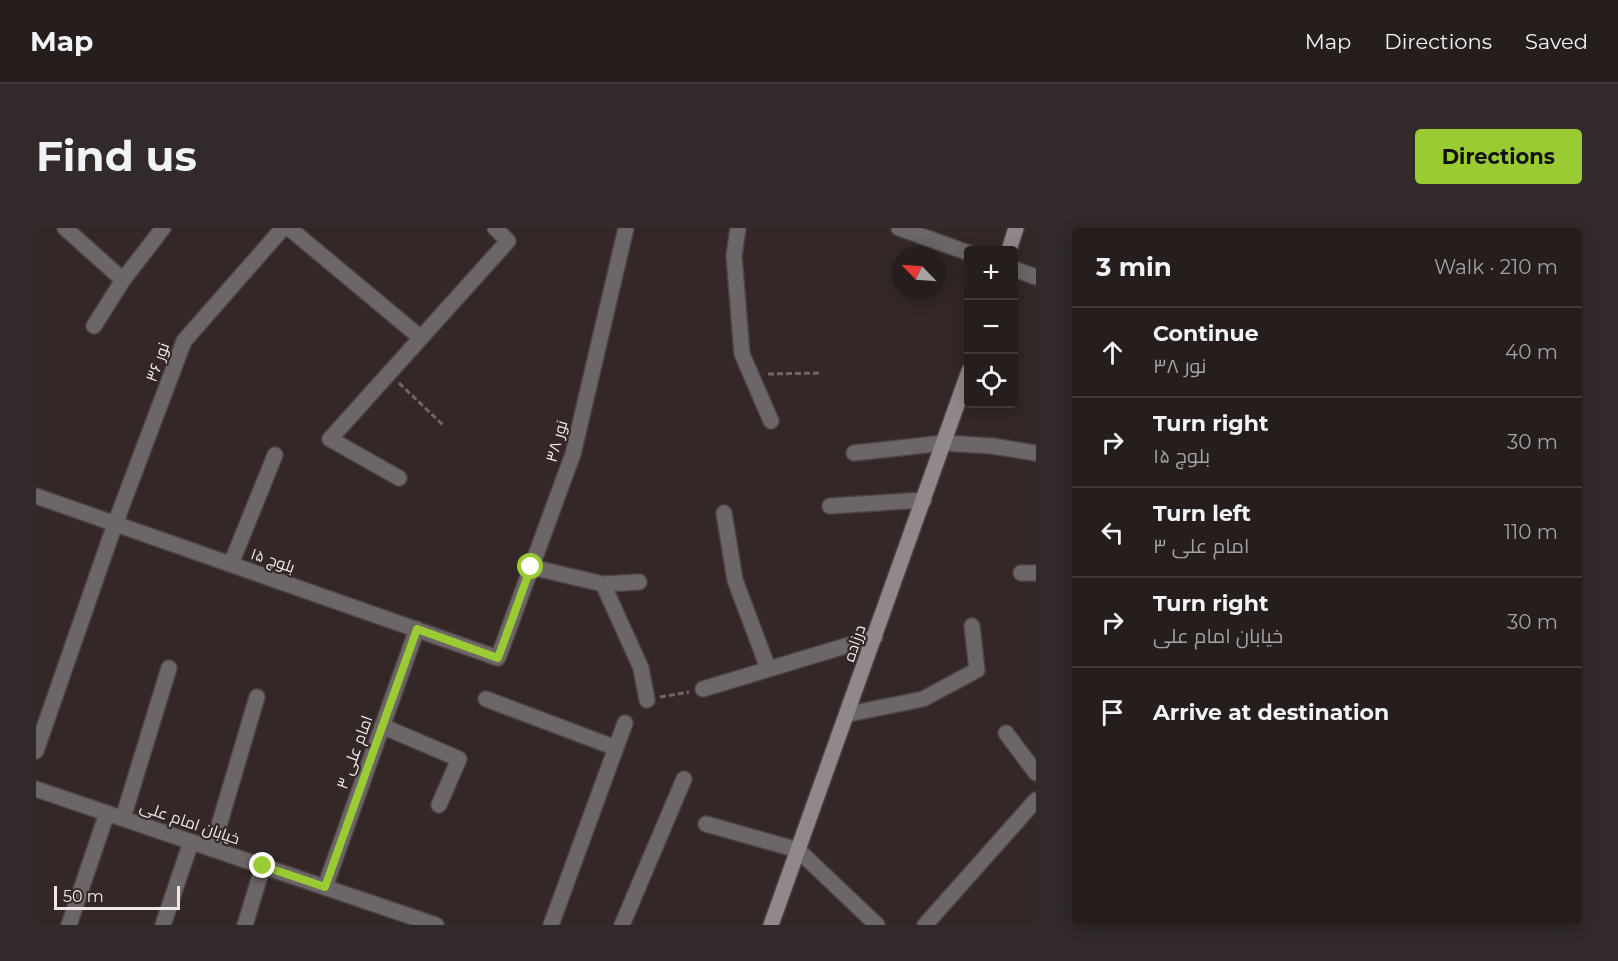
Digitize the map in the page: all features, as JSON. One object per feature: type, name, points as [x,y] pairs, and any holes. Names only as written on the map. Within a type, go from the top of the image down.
[{"type":"main road","points":[[1011,246],[1016,228]]},
{"type":"main road","name":"درزاده","points":[[771,925],[849,714],[964,386]]},
{"type":"street","points":[[65,228],[123,280]]},
{"type":"street","points":[[93,326],[123,280],[164,228]]},
{"type":"street","name":"نور ۳۶","points":[[36,751],[113,530],[184,341],[283,228]]},
{"type":"street","points":[[289,228],[421,338]]},
{"type":"street","points":[[399,478],[330,439],[508,241],[495,228]]},
{"type":"street","name":"نور ۳۸","points":[[498,658],[573,454],[626,228]]},
{"type":"street","points":[[738,228],[734,256],[742,354],[771,421]]},
{"type":"street","points":[[899,228],[964,251]]},
{"type":"street","points":[[1018,271],[1036,277]]},
{"type":"street","points":[[854,453],[944,444],[992,446],[1036,453]]},
{"type":"street","points":[[231,564],[275,455]]},
{"type":"street","name":"بلوچ ۱۵","points":[[36,496],[113,530],[231,564],[498,658]]},
{"type":"street","points":[[830,506],[924,500]]},
{"type":"street","points":[[724,513],[735,580],[768,668]]},
{"type":"street","points":[[531,567],[603,584],[639,582]]},
{"type":"street","points":[[603,584],[640,668],[647,700]]},
{"type":"street","points":[[849,714],[923,699],[977,669],[972,626]]},
{"type":"street","name":"امام علی ۳","points":[[325,887],[417,629]]},
{"type":"street","points":[[703,689],[875,637]]},
{"type":"street","points":[[123,818],[169,668]]},
{"type":"street","points":[[212,849],[257,697]]},
{"type":"street","points":[[486,699],[616,748]]},
{"type":"street","points":[[551,925],[625,723]]},
{"type":"street","points":[[382,726],[459,759],[440,805]]},
{"type":"street","points":[[1006,733],[1036,773]]},
{"type":"street","points":[[622,925],[684,779]]},
{"type":"street","name":"خیابان امام علی","points":[[36,789],[325,887],[415,922],[435,925]]},
{"type":"street","points":[[925,925],[1036,800]]},
{"type":"street","points":[[69,925],[107,813]]},
{"type":"street","points":[[706,824],[798,850],[877,925]]},
{"type":"street","points":[[163,925],[191,842]]},
{"type":"street","points":[[245,925],[263,866]]},
{"type":"path","points":[[751,375],[822,373]]},
{"type":"path","points":[[389,374],[442,425]]},
{"type":"path","points":[[647,700],[703,689]]},
{"type":"route","points":[[263,866],[325,887],[417,629],[498,658],[531,567]]}]
